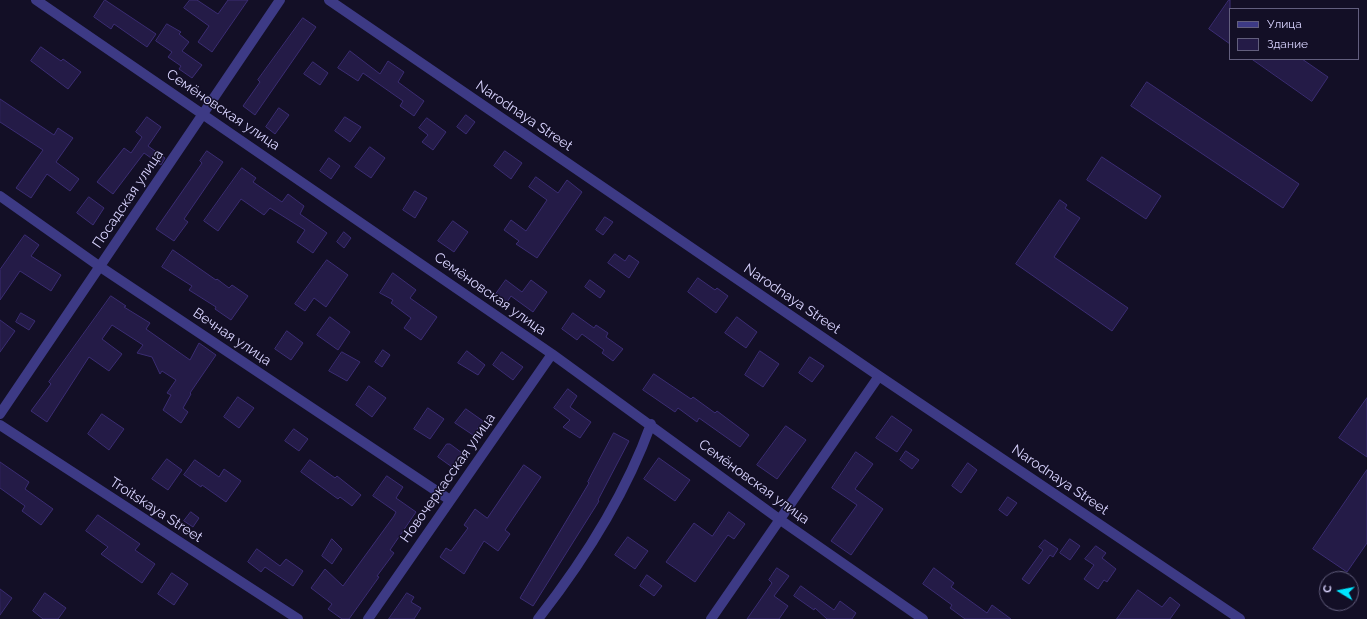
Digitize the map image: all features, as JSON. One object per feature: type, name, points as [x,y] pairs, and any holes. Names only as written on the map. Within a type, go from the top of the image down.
[{"type":"street","name":"Семёновская улица","points":[[36,0],[203,113],[552,354],[651,424],[779,519],[923,619]]},
{"type":"street","name":"Посадская улица","points":[[0,414],[280,0]]},
{"type":"street","name":"Narodnaya Street","points":[[329,0],[879,376],[1240,619]]},
{"type":"street","name":"Вечная улица","points":[[0,196],[99,266],[450,500]]},
{"type":"street","name":"Новочеркасская улица","points":[[368,619],[552,354]]},
{"type":"street","points":[[711,619],[879,376]]},
{"type":"street","points":[[538,619],[570,578],[611,512],[638,458],[651,424]]},
{"type":"street","name":"Troitskaya Street","points":[[0,425],[298,619]]},
{"type":"building","points":[[105,0],[156,34],[147,47],[114,24],[111,29],[94,17]]},
{"type":"building","points":[[190,0],[197,0],[218,14],[228,0],[248,0],[212,52],[198,42],[209,26],[184,8]]},
{"type":"building","points":[[1229,0],[1230,0],[1229,43],[1209,29]]},
{"type":"building","points":[[303,18],[316,27],[255,115],[243,106],[260,82],[258,80]]},
{"type":"building","points":[[167,24],[181,32],[179,34],[189,42],[182,51],[202,65],[192,78],[179,69],[181,66],[168,57],[172,52],[156,41]]},
{"type":"building","points":[[41,47],[61,61],[63,59],[81,72],[68,89],[31,61]]},
{"type":"building","points":[[350,51],[380,74],[388,61],[404,72],[398,82],[424,101],[414,116],[400,106],[403,101],[363,73],[358,81],[338,68]]},
{"type":"building","points":[[1253,60],[1303,60],[1328,77],[1312,101]]},
{"type":"building","points":[[313,62],[328,73],[320,85],[304,74]]},
{"type":"building","points":[[1147,82],[1299,184],[1283,208],[1131,106]]},
{"type":"building","points":[[0,99],[54,135],[58,128],[73,138],[56,162],[79,179],[70,191],[47,174],[31,198],[16,188],[43,150],[0,122]]},
{"type":"building","points":[[279,108],[289,115],[275,134],[266,127]]},
{"type":"building","points":[[466,115],[475,122],[466,134],[457,127]]},
{"type":"building","points":[[147,117],[161,127],[148,146],[165,158],[161,165],[144,153],[113,194],[97,182],[124,148],[131,153],[142,137],[136,132]]},
{"type":"building","points":[[345,117],[361,127],[350,142],[335,131]]},
{"type":"building","points":[[427,118],[446,132],[433,150],[422,142],[428,135],[419,128]]},
{"type":"building","points":[[370,147],[385,158],[371,178],[355,167]]},
{"type":"building","points":[[207,151],[223,162],[184,219],[188,222],[174,241],[156,229],[202,163],[200,161]]},
{"type":"building","points":[[505,151],[522,163],[511,179],[494,166]]},
{"type":"building","points":[[1102,157],[1161,196],[1146,219],[1087,180]]},
{"type":"building","points":[[329,158],[340,166],[331,179],[320,171]]},
{"type":"building","points":[[242,168],[256,178],[253,182],[282,202],[288,194],[304,206],[300,214],[327,233],[313,253],[297,242],[305,230],[270,208],[264,215],[241,199],[218,231],[204,221]]},
{"type":"building","points":[[536,177],[558,193],[567,180],[582,192],[537,258],[516,244],[519,241],[504,230],[511,220],[526,231],[547,200],[529,187]]},
{"type":"building","points":[[415,191],[427,198],[415,218],[403,210]]},
{"type":"building","points":[[89,197],[104,208],[93,225],[77,213]]},
{"type":"building","points":[[1060,200],[1067,205],[1065,208],[1080,218],[1054,257],[1128,308],[1112,331],[1016,264]]},
{"type":"building","points":[[605,217],[613,222],[603,235],[596,230]]},
{"type":"building","points":[[453,221],[468,232],[454,252],[438,241]]},
{"type":"building","points":[[344,232],[351,238],[344,248],[337,242]]},
{"type":"building","points":[[25,235],[39,245],[31,256],[61,275],[51,291],[20,271],[0,300],[0,270]]},
{"type":"building","points":[[173,250],[229,288],[232,285],[248,296],[231,320],[215,309],[216,307],[189,290],[192,286],[162,267]]},
{"type":"building","points":[[615,254],[625,261],[629,255],[639,262],[629,278],[608,263]]},
{"type":"building","points":[[327,260],[348,275],[326,307],[314,298],[305,311],[295,304]]},
{"type":"building","points":[[393,273],[416,290],[410,298],[437,317],[421,340],[404,328],[411,318],[391,303],[393,300],[380,293]]},
{"type":"building","points":[[698,278],[715,290],[717,288],[728,296],[716,313],[688,292]]},
{"type":"building","points":[[506,280],[522,292],[531,280],[547,292],[533,312],[511,296],[507,302],[496,294]]},
{"type":"building","points":[[590,280],[605,291],[600,298],[585,287]]},
{"type":"building","points":[[111,296],[126,306],[124,307],[150,323],[146,329],[190,360],[199,343],[216,355],[190,393],[191,394],[183,408],[188,412],[181,423],[163,410],[171,395],[167,393],[176,380],[162,371],[160,374],[152,357],[137,353],[143,345],[112,325],[102,339],[122,354],[109,371],[89,357],[47,422],[31,411],[51,384],[49,382]]},
{"type":"building","points":[[21,313],[35,321],[29,330],[16,322]]},
{"type":"building","points":[[573,313],[594,328],[596,325],[608,333],[606,337],[623,349],[613,361],[602,353],[604,350],[582,334],[577,340],[562,329]]},
{"type":"building","points":[[330,317],[350,332],[338,350],[317,335]]},
{"type":"building","points":[[737,317],[757,332],[746,348],[725,333]]},
{"type":"building","points":[[0,320],[15,331],[0,352]]},
{"type":"building","points":[[287,331],[303,343],[291,360],[275,349]]},
{"type":"building","points":[[383,350],[390,355],[382,367],[375,362]]},
{"type":"building","points":[[467,351],[485,365],[478,375],[458,363]]},
{"type":"building","points":[[760,351],[779,364],[763,387],[745,375]]},
{"type":"building","points":[[342,352],[360,362],[347,381],[329,371]]},
{"type":"building","points":[[502,352],[523,367],[513,380],[493,365]]},
{"type":"building","points":[[810,357],[824,366],[812,382],[799,373]]},
{"type":"building","points":[[654,374],[691,399],[693,397],[715,413],[717,411],[749,435],[740,447],[699,418],[697,422],[678,408],[675,412],[643,390]]},
{"type":"building","points":[[369,386],[386,398],[372,417],[356,405]]},
{"type":"building","points":[[568,389],[577,396],[570,407],[591,422],[580,438],[563,427],[570,420],[554,408]]},
{"type":"building","points":[[238,397],[254,408],[239,428],[224,417]]},
{"type":"building","points":[[1367,398],[1367,457],[1339,438]]},
{"type":"building","points":[[428,408],[444,419],[430,439],[414,429]]},
{"type":"building","points":[[466,409],[483,421],[473,435],[455,423]]},
{"type":"building","points":[[102,414],[124,429],[109,450],[88,434]]},
{"type":"building","points":[[892,416],[912,430],[897,452],[876,438]]},
{"type":"building","points":[[786,426],[806,440],[777,479],[757,465]]},
{"type":"building","points":[[294,429],[308,439],[299,451],[285,441]]},
{"type":"building","points":[[614,433],[629,441],[598,500],[599,501],[533,606],[520,598],[589,483],[588,482]]},
{"type":"building","points":[[447,444],[450,444],[462,453],[452,467],[438,457]]},
{"type":"building","points":[[906,451],[919,460],[912,469],[900,460]]},
{"type":"building","points":[[856,452],[873,464],[855,489],[883,509],[851,555],[831,541],[857,505],[832,488]]},
{"type":"building","points":[[659,458],[690,480],[675,501],[644,479]]},
{"type":"building","points":[[167,459],[182,470],[168,490],[152,479]]},
{"type":"building","points":[[195,460],[219,477],[224,469],[241,481],[226,502],[202,485],[201,487],[184,475]]},
{"type":"building","points":[[310,460],[335,478],[337,476],[361,495],[352,506],[340,497],[338,499],[301,472]]},
{"type":"building","points":[[0,462],[29,482],[25,489],[53,509],[41,525],[22,511],[25,506],[0,488]]},
{"type":"building","points":[[968,463],[977,470],[961,493],[952,486]]},
{"type":"building","points":[[524,465],[541,477],[505,530],[510,534],[498,551],[484,541],[464,574],[440,557],[446,548],[451,551],[468,528],[464,525],[475,509],[487,518]]},
{"type":"building","points":[[1367,470],[1367,543],[1348,571],[1313,549]]},
{"type":"building","points":[[387,476],[403,487],[396,498],[416,512],[390,550],[394,553],[377,576],[379,577],[349,619],[342,619],[328,609],[332,604],[311,588],[325,569],[343,586],[394,516],[396,512],[373,496]]},
{"type":"building","points":[[1008,497],[1017,503],[1007,516],[999,510]]},
{"type":"building","points":[[191,512],[199,518],[193,527],[184,521]]},
{"type":"building","points":[[729,512],[745,524],[734,539],[728,535],[695,582],[666,562],[694,523],[712,536]]},
{"type":"building","points":[[98,515],[140,544],[135,550],[155,564],[142,583],[101,554],[108,547],[86,531]]},
{"type":"building","points":[[628,537],[648,551],[635,569],[615,555]]},
{"type":"building","points":[[332,539],[342,549],[332,564],[322,556]]},
{"type":"building","points":[[1070,539],[1080,546],[1070,560],[1060,553]]},
{"type":"building","points":[[1045,540],[1058,549],[1053,557],[1050,555],[1029,584],[1022,579],[1043,550],[1039,547]]},
{"type":"building","points":[[1096,546],[1106,553],[1102,558],[1116,569],[1107,582],[1104,580],[1098,589],[1084,579],[1094,565],[1085,559]]},
{"type":"building","points":[[257,549],[280,566],[286,559],[303,571],[293,586],[265,567],[261,572],[248,562]]},
{"type":"building","points":[[777,568],[789,576],[774,596],[788,606],[779,619],[747,619],[772,583],[769,580]]},
{"type":"building","points":[[934,568],[954,583],[951,587],[987,613],[992,605],[1011,619],[965,619],[950,608],[952,605],[923,584]]},
{"type":"building","points":[[172,573],[188,584],[174,605],[158,594]]},
{"type":"building","points":[[647,575],[662,586],[654,596],[640,586]]},
{"type":"building","points":[[801,586],[834,610],[840,601],[856,613],[852,619],[827,619],[815,608],[814,610],[794,596]]},
{"type":"building","points":[[0,589],[12,598],[0,615]]},
{"type":"building","points":[[1138,590],[1162,607],[1170,597],[1180,605],[1170,619],[1117,619]]},
{"type":"building","points":[[45,593],[66,608],[58,619],[43,619],[33,611]]},
{"type":"building","points":[[407,593],[414,597],[411,602],[421,608],[414,619],[389,619]]}]
